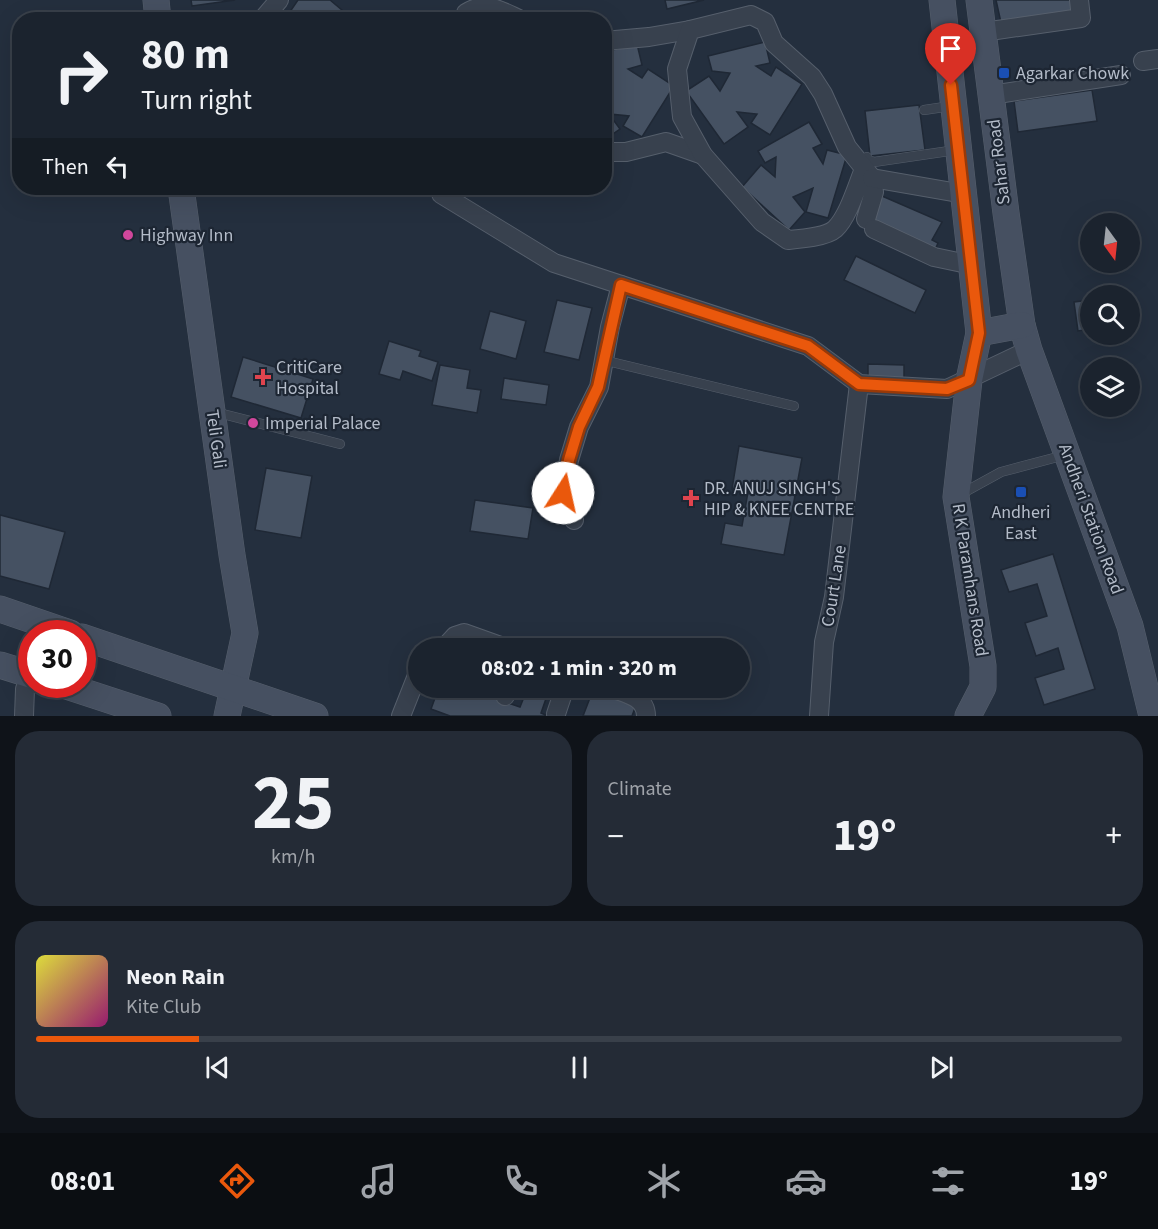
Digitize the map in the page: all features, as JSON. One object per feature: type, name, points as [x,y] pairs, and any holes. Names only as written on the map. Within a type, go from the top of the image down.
[{"type":"main road","points":[[942,0],[979,333],[1022,325]]},
{"type":"main road","name":"Sahar Road","points":[[979,0],[1022,325]]},
{"type":"main road","name":"Teli Gali","points":[[182,195],[245,633],[227,716]]},
{"type":"main road","name":"Andheri Station Road","points":[[1022,325],[1029,350],[1130,626],[1152,716]]},
{"type":"main road","name":"R K Paramhans Road","points":[[973,716],[983,687],[983,666],[956,497],[969,380],[979,333]]},
{"type":"main road","points":[[0,609],[28,620]]},
{"type":"main road","points":[[96,642],[315,716]]},
{"type":"main road","points":[[0,665],[18,670]]},
{"type":"main road","points":[[96,696],[158,716]]},
{"type":"street","points":[[269,12],[279,0]]},
{"type":"street","points":[[983,32],[1081,18],[1079,0]]},
{"type":"street","points":[[469,12],[492,6],[504,12]]},
{"type":"street","points":[[612,40],[690,30],[751,15],[765,22],[774,43],[812,77],[823,93],[847,147],[868,168],[964,194]]},
{"type":"street","points":[[690,30],[677,69],[682,117],[703,155],[762,222],[789,240],[810,238],[834,231],[868,168]]},
{"type":"street","points":[[991,95],[1121,75]]},
{"type":"street","points":[[612,152],[626,152],[666,142],[703,155]]},
{"type":"street","points":[[868,168],[874,192],[870,224],[934,257],[972,265]]},
{"type":"street","points":[[443,195],[554,262],[808,346],[859,384],[947,389],[1029,350]]},
{"type":"street","points":[[574,520],[563,493],[569,460],[579,427],[598,387],[621,285]]},
{"type":"street","name":"Court Lane","points":[[819,716],[824,642],[834,597],[859,384]]},
{"type":"street","points":[[453,638],[464,633],[478,638]]},
{"type":"street","points":[[24,716],[25,698]]},
{"type":"street","points":[[402,716],[409,698]]},
{"type":"street","points":[[556,714],[561,698]]},
{"type":"street","points":[[637,698],[645,707],[646,716]]},
{"type":"lane","points":[[924,110],[954,106]]},
{"type":"lane","points":[[868,168],[868,160],[873,162],[959,149]]},
{"type":"lane","points":[[603,360],[794,406]]},
{"type":"lane","points":[[212,412],[340,444]]},
{"type":"lane","points":[[956,497],[1001,472],[1067,454]]},
{"type":"building","points":[[191,0],[235,0],[192,6]]},
{"type":"building","points":[[298,0],[330,0],[344,12],[290,12]]},
{"type":"building","points":[[665,0],[704,0],[667,9]]},
{"type":"building","points":[[996,0],[1073,0],[1076,15],[1002,27]]},
{"type":"building","points":[[765,42],[770,63],[756,66],[771,76],[776,67],[802,84],[770,135],[751,123],[757,114],[737,112],[748,127],[724,144],[686,91],[709,76],[720,91],[730,73],[712,71],[708,56]]},
{"type":"building","points":[[637,44],[642,65],[628,69],[642,78],[648,69],[674,86],[642,137],[623,126],[629,116],[612,114],[612,50]]},
{"type":"building","points":[[1092,90],[1097,121],[1018,132],[1014,101]]},
{"type":"building","points":[[919,105],[925,150],[870,156],[865,111]]},
{"type":"building","points":[[612,118],[620,129],[612,134]]},
{"type":"building","points":[[809,122],[822,144],[813,148],[823,164],[827,150],[847,155],[828,218],[806,212],[813,188],[793,197],[805,212],[789,230],[742,187],[761,165],[775,177],[776,157],[765,163],[758,151]]},
{"type":"building","points":[[882,196],[942,222],[932,240],[938,243],[934,252],[869,224]]},
{"type":"building","points":[[856,256],[926,290],[915,313],[844,280]]},
{"type":"building","points":[[557,300],[592,308],[579,360],[544,352]]},
{"type":"building","points":[[1080,301],[1080,331],[1078,331],[1074,302]]},
{"type":"building","points":[[490,311],[526,321],[516,359],[480,349]]},
{"type":"building","points":[[389,341],[421,351],[419,356],[438,362],[432,381],[403,371],[400,380],[379,374]]},
{"type":"building","points":[[243,357],[313,379],[301,418],[231,397]]},
{"type":"building","points":[[868,364],[904,365],[904,378],[868,377]]},
{"type":"building","points":[[440,365],[470,370],[467,388],[481,390],[477,413],[432,405]]},
{"type":"building","points":[[504,378],[549,385],[546,405],[501,399]]},
{"type":"building","points":[[739,446],[802,458],[784,555],[721,544],[725,523],[742,526],[748,492],[732,489]]},
{"type":"building","points":[[266,468],[312,476],[301,538],[255,530]]},
{"type":"building","points":[[475,500],[533,508],[528,539],[470,531]]},
{"type":"building","points":[[0,515],[65,532],[49,589],[0,576]]},
{"type":"building","points":[[1053,554],[1095,689],[1044,705],[1035,678],[1064,669],[1058,648],[1036,656],[1025,623],[1047,616],[1037,584],[1009,592],[1001,570]]},
{"type":"building","points":[[435,698],[493,698],[520,707],[524,698],[546,698],[541,713],[548,716],[450,716],[431,709]]},
{"type":"building","points":[[590,698],[616,698],[636,705],[632,716],[583,716]]},
{"type":"place","name":"Agarkar Chowk","points":[[1004,73]]},
{"type":"place","name":"Highway Inn","points":[[128,235]]},
{"type":"place","name":"CritiCare Hospital","points":[[263,377]]},
{"type":"place","name":"Imperial Palace","points":[[253,423]]},
{"type":"place","name":"Andheri East","points":[[1021,492]]},
{"type":"place","name":"DR. ANUJ SINGH'S HIP & KNEE CENTRE","points":[[691,498]]},
{"type":"route","points":[[563,493],[569,460],[579,427],[598,387],[621,285],[808,346],[859,384],[947,389],[969,380],[979,333],[951,85]]}]
